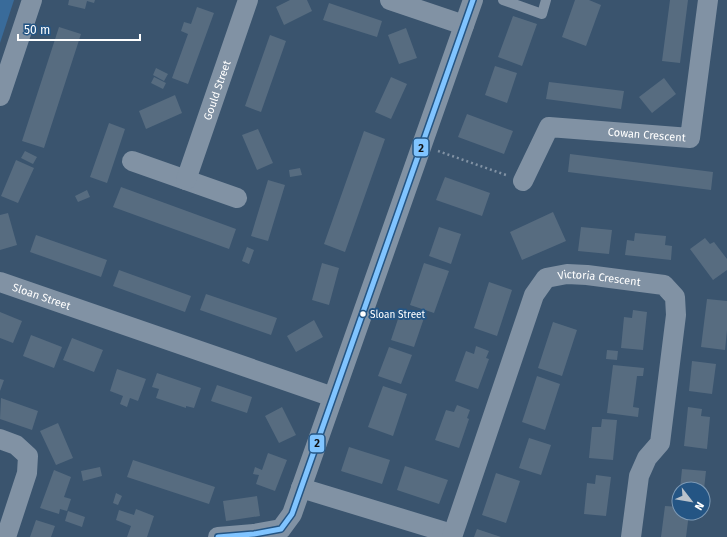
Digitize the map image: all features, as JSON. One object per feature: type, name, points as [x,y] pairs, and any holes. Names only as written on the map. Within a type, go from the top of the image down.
[{"type":"street","points":[[0,96],[32,0]]},
{"type":"street","name":"Gould Street","points":[[186,180],[248,0]]},
{"type":"street","points":[[390,0],[464,25]]},
{"type":"street","points":[[218,537],[254,534],[281,529],[292,514],[473,0]]},
{"type":"street","name":"Cowan Crescent","points":[[523,181],[549,127],[690,138],[708,0]]},
{"type":"street","points":[[132,161],[237,198]]},
{"type":"street","name":"Victoria Crescent","points":[[452,536],[534,295],[546,278],[567,274],[587,275],[664,285],[675,297],[676,315],[660,443],[647,458],[639,476],[631,537]]},
{"type":"street","name":"Sloan Street","points":[[0,282],[333,398]]},
{"type":"street","points":[[0,439],[16,445],[28,456],[27,473],[6,537]]},
{"type":"street","points":[[301,488],[452,536]]},
{"type":"lane","points":[[502,0],[542,14],[546,0]]},
{"type":"path","points":[[422,146],[523,181]]},
{"type":"shaded area","points":[[0,0],[14,0],[0,43]]},
{"type":"building","points":[[69,0],[95,0],[94,3],[87,1],[85,9],[68,5]]},
{"type":"building","points":[[290,0],[307,0],[312,11],[284,25],[276,7]]},
{"type":"building","points":[[575,0],[589,0],[601,5],[586,46],[562,37]]},
{"type":"building","points":[[670,0],[688,0],[680,63],[662,61]]},
{"type":"building","points":[[329,3],[382,21],[377,37],[323,20]]},
{"type":"building","points":[[197,7],[214,13],[188,84],[172,78],[188,34],[181,31],[184,22],[191,24]]},
{"type":"building","points":[[513,16],[537,24],[522,66],[498,57]]},
{"type":"building","points":[[59,27],[81,34],[44,148],[22,141]]},
{"type":"building","points":[[406,28],[417,58],[399,64],[388,35]]},
{"type":"building","points":[[270,35],[286,41],[261,112],[245,106]]},
{"type":"building","points":[[495,66],[517,73],[507,103],[485,95]]},
{"type":"building","points":[[156,68],[168,74],[164,81],[153,75]]},
{"type":"building","points":[[154,77],[166,83],[163,89],[151,83]]},
{"type":"building","points":[[391,77],[407,84],[391,119],[375,112]]},
{"type":"building","points":[[664,78],[676,94],[652,113],[639,97]]},
{"type":"building","points":[[549,82],[624,91],[621,109],[546,99]]},
{"type":"building","points":[[175,95],[182,113],[146,129],[139,111]]},
{"type":"building","points":[[467,114],[513,131],[504,154],[458,137]]},
{"type":"building","points":[[109,123],[125,129],[107,183],[90,177]]},
{"type":"building","points":[[258,129],[273,163],[257,170],[242,135]]},
{"type":"building","points":[[364,131],[385,139],[345,252],[324,244]]},
{"type":"building","points":[[25,151],[37,157],[33,164],[21,158]]},
{"type":"building","points":[[570,154],[713,172],[711,190],[568,172]]},
{"type":"building","points":[[16,160],[34,168],[18,203],[1,196]]},
{"type":"building","points":[[300,168],[302,175],[290,177],[289,170]]},
{"type":"building","points":[[445,177],[490,193],[482,216],[436,200]]},
{"type":"building","points":[[268,180],[285,185],[268,241],[251,236]]},
{"type":"building","points":[[121,187],[236,229],[229,249],[113,207]]},
{"type":"building","points":[[87,190],[90,197],[78,202],[75,196]]},
{"type":"building","points":[[553,212],[566,241],[522,260],[510,232]]},
{"type":"building","points":[[8,213],[17,245],[0,250],[0,215]]},
{"type":"building","points":[[439,227],[461,234],[451,264],[429,256]]},
{"type":"building","points":[[581,227],[612,230],[609,254],[578,251]]},
{"type":"building","points":[[635,233],[666,236],[665,245],[672,246],[671,260],[625,255],[627,240],[634,241]]},
{"type":"building","points":[[36,235],[107,260],[101,277],[30,252]]},
{"type":"building","points":[[705,238],[710,244],[714,242],[727,259],[727,270],[713,280],[690,249]]},
{"type":"building","points":[[247,247],[254,250],[249,264],[242,261]]},
{"type":"building","points":[[322,263],[339,268],[329,305],[312,300]]},
{"type":"building","points":[[424,263],[449,271],[434,313],[410,305]]},
{"type":"building","points":[[119,270],[191,296],[185,312],[113,286]]},
{"type":"building","points":[[489,282],[512,290],[497,336],[474,328]]},
{"type":"building","points":[[206,294],[277,318],[271,335],[200,310]]},
{"type":"building","points":[[707,299],[727,301],[725,350],[701,347]]},
{"type":"building","points":[[401,310],[424,318],[414,347],[391,340]]},
{"type":"building","points":[[633,310],[647,312],[643,350],[621,348],[624,317],[632,318]]},
{"type":"building","points":[[0,312],[22,321],[13,343],[0,338]]},
{"type":"building","points":[[314,320],[323,337],[296,352],[287,336]]},
{"type":"building","points":[[553,322],[577,330],[562,376],[538,368]]},
{"type":"building","points":[[31,335],[62,347],[54,368],[23,356]]},
{"type":"building","points":[[72,338],[103,350],[94,372],[63,360]]},
{"type":"building","points":[[476,346],[489,351],[486,358],[489,359],[478,389],[455,381],[466,351],[474,354]]},
{"type":"building","points":[[389,347],[412,355],[401,384],[378,376]]},
{"type":"building","points":[[607,350],[618,351],[617,360],[606,359]]},
{"type":"building","points":[[692,361],[716,364],[712,394],[689,391]]},
{"type":"building","points":[[613,365],[644,368],[643,376],[637,376],[633,407],[639,408],[638,417],[607,413]]},
{"type":"building","points":[[117,369],[146,379],[138,401],[130,398],[127,407],[120,404],[123,396],[110,391]]},
{"type":"building","points":[[157,373],[201,388],[194,408],[186,406],[186,408],[156,398],[159,389],[152,387]]},
{"type":"building","points":[[537,376],[560,384],[545,430],[522,422]]},
{"type":"building","points":[[0,379],[4,380],[0,391]]},
{"type":"building","points":[[217,385],[252,397],[247,413],[211,401]]},
{"type":"building","points":[[383,386],[407,394],[393,436],[368,427]]},
{"type":"building","points":[[1,398],[38,411],[32,430],[0,419]]},
{"type":"building","points":[[457,405],[470,410],[467,418],[469,419],[459,448],[435,440],[446,410],[454,412]]},
{"type":"building","points":[[282,407],[296,435],[279,443],[265,416]]},
{"type":"building","points":[[688,407],[702,409],[701,416],[710,417],[707,449],[684,446]]},
{"type":"building","points":[[602,419],[617,420],[613,460],[589,458],[592,427],[601,427]]},
{"type":"building","points":[[58,423],[73,458],[56,465],[40,431]]},
{"type":"building","points":[[529,438],[551,445],[541,475],[519,468]]},
{"type":"building","points":[[349,447],[390,460],[382,484],[341,471]]},
{"type":"building","points":[[268,453],[287,460],[275,491],[256,484],[259,475],[253,474],[255,467],[262,470]]},
{"type":"building","points":[[133,460],[215,487],[209,504],[127,477]]},
{"type":"building","points":[[405,466],[448,480],[439,504],[397,490]]},
{"type":"building","points":[[100,467],[102,476],[83,481],[81,471]]},
{"type":"building","points":[[682,469],[706,471],[705,481],[681,481]]},
{"type":"building","points":[[54,470],[71,477],[64,497],[71,499],[67,511],[60,509],[59,514],[40,508]]},
{"type":"building","points":[[496,473],[520,481],[506,523],[482,515]]},
{"type":"building","points":[[596,475],[611,477],[606,516],[584,514],[587,483],[595,484]]},
{"type":"building","points":[[116,493],[122,496],[118,505],[113,503]]},
{"type":"building","points":[[257,496],[260,516],[226,521],[223,501]]},
{"type":"building","points":[[665,506],[671,506],[671,521],[688,521],[686,537],[661,537]]},
{"type":"building","points":[[136,509],[154,516],[147,537],[127,537],[131,526],[116,520],[119,510],[134,515]]},
{"type":"building","points":[[68,511],[85,517],[82,527],[65,521]]},
{"type":"building","points":[[36,520],[55,526],[51,537],[30,537]]},
{"type":"building","points":[[477,529],[501,537],[474,537]]},
{"type":"transit line","name":"2","points":[[218,537],[254,534],[281,529],[292,514],[473,0]]},
{"type":"place","name":"Sloan Street","points":[[363,314]]}]
